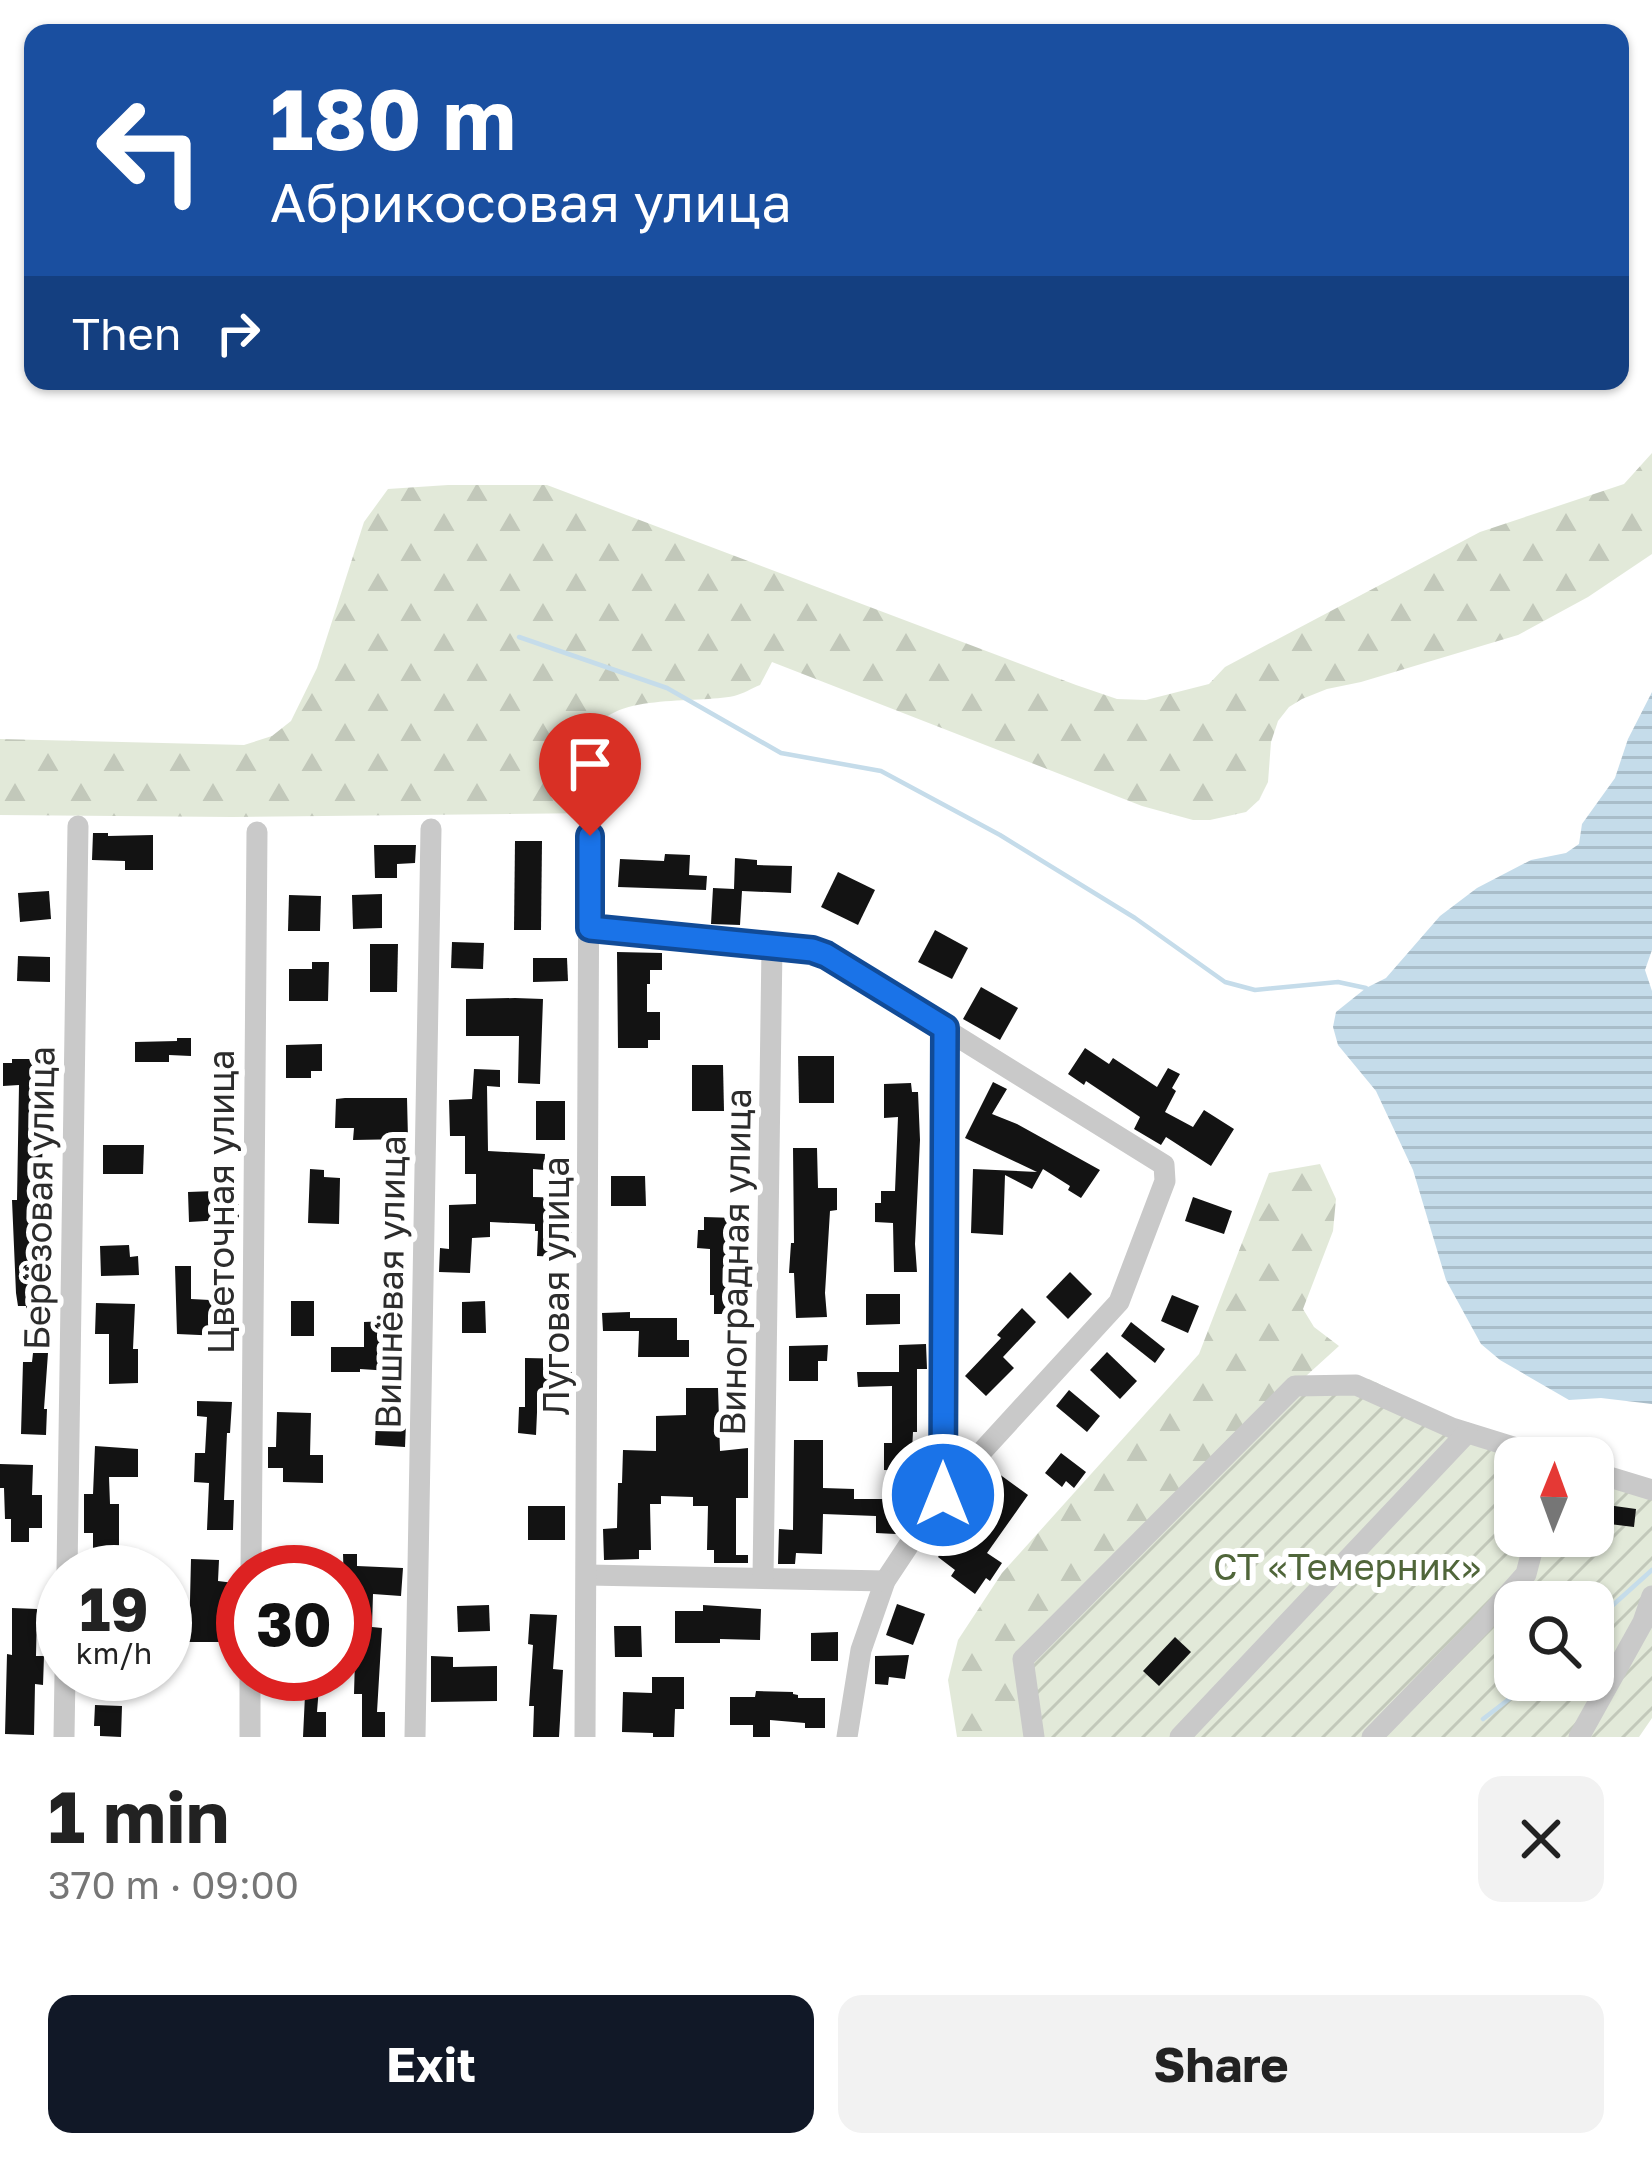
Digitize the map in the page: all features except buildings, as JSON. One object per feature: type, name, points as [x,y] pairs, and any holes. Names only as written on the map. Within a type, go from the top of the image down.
[{"type":"street","name":"Берёзовая улица","points":[[67,1545],[78,826]]},
{"type":"street","name":"Вишнёвая улица","points":[[415,1737],[431,829]]},
{"type":"street","name":"Цветочная улица","points":[[251,1545],[257,832]]},
{"type":"street","name":"Луговая улица","points":[[585,1737],[590,836]]},
{"type":"street","points":[[590,928],[826,955],[1164,1165],[1165,1181],[1119,1302],[943,1495],[885,1581],[861,1650],[847,1737]]},
{"type":"street","name":"Виноградная улица","points":[[763,1579],[772,946]]},
{"type":"street","points":[[943,1495],[945,1028]]},
{"type":"street","points":[[1034,1737],[1023,1659],[1295,1386],[1356,1385],[1494,1446]]},
{"type":"street","points":[[1180,1737],[1466,1433]]},
{"type":"street","points":[[1614,1478],[1652,1490]]},
{"type":"street","points":[[1372,1737],[1526,1574],[1530,1557]]},
{"type":"street","points":[[588,1575],[885,1581]]},
{"type":"street","points":[[1579,1737],[1643,1622],[1652,1595]]},
{"type":"street","points":[[64,1737],[65,1701]]},
{"type":"street","points":[[250,1701],[250,1737]]},
{"type":"green space","points":[[1652,453],[1652,554],[1588,597],[1518,635],[1302,699],[1278,721],[1268,782],[1259,800],[1246,812],[1210,820],[1142,806],[772,662],[760,685],[737,695],[654,702],[615,712],[601,721],[593,735],[592,754],[607,800],[606,807],[594,813],[0,815],[0,739],[244,745],[272,736],[291,721],[317,668],[364,522],[388,489],[547,485],[1076,685],[1117,699],[1146,700],[1209,684],[1225,667],[1480,532],[1624,484]]},
{"type":"green space","points":[[1320,1164],[1336,1199],[1333,1231],[1303,1309],[1314,1327],[1339,1346],[1295,1386],[1034,1737],[957,1737],[948,1680],[958,1640],[1002,1573],[1199,1354],[1269,1173]]},
{"type":"green space","name":"СТ «Темерник»","points":[[1302,1378],[1369,1379],[1471,1429],[1498,1437],[1494,1437],[1494,1557],[1614,1557],[1614,1472],[1652,1484],[1652,1718],[1639,1737],[1033,1737],[1022,1657]]},
{"type":"water","points":[[1652,692],[1652,950],[1645,970],[1652,991],[1652,1404],[1569,1400],[1481,1344],[1446,1280],[1413,1170],[1376,1091],[1338,1045],[1333,1027],[1336,1012],[1386,978],[1440,916],[1477,888],[1531,860],[1566,853],[1579,844],[1582,824],[1615,778]]},
{"type":"waterway","points":[[519,637],[667,688],[781,753],[881,771],[1000,835],[1135,918],[1225,982],[1255,990],[1338,982],[1366,988]]},
{"type":"waterway","points":[[1614,1604],[1652,1570]]},
{"type":"waterway","points":[[1483,1719],[1507,1701]]},
{"type":"route","points":[[590,836],[590,928],[812,950],[945,1028],[943,1495]]}]
